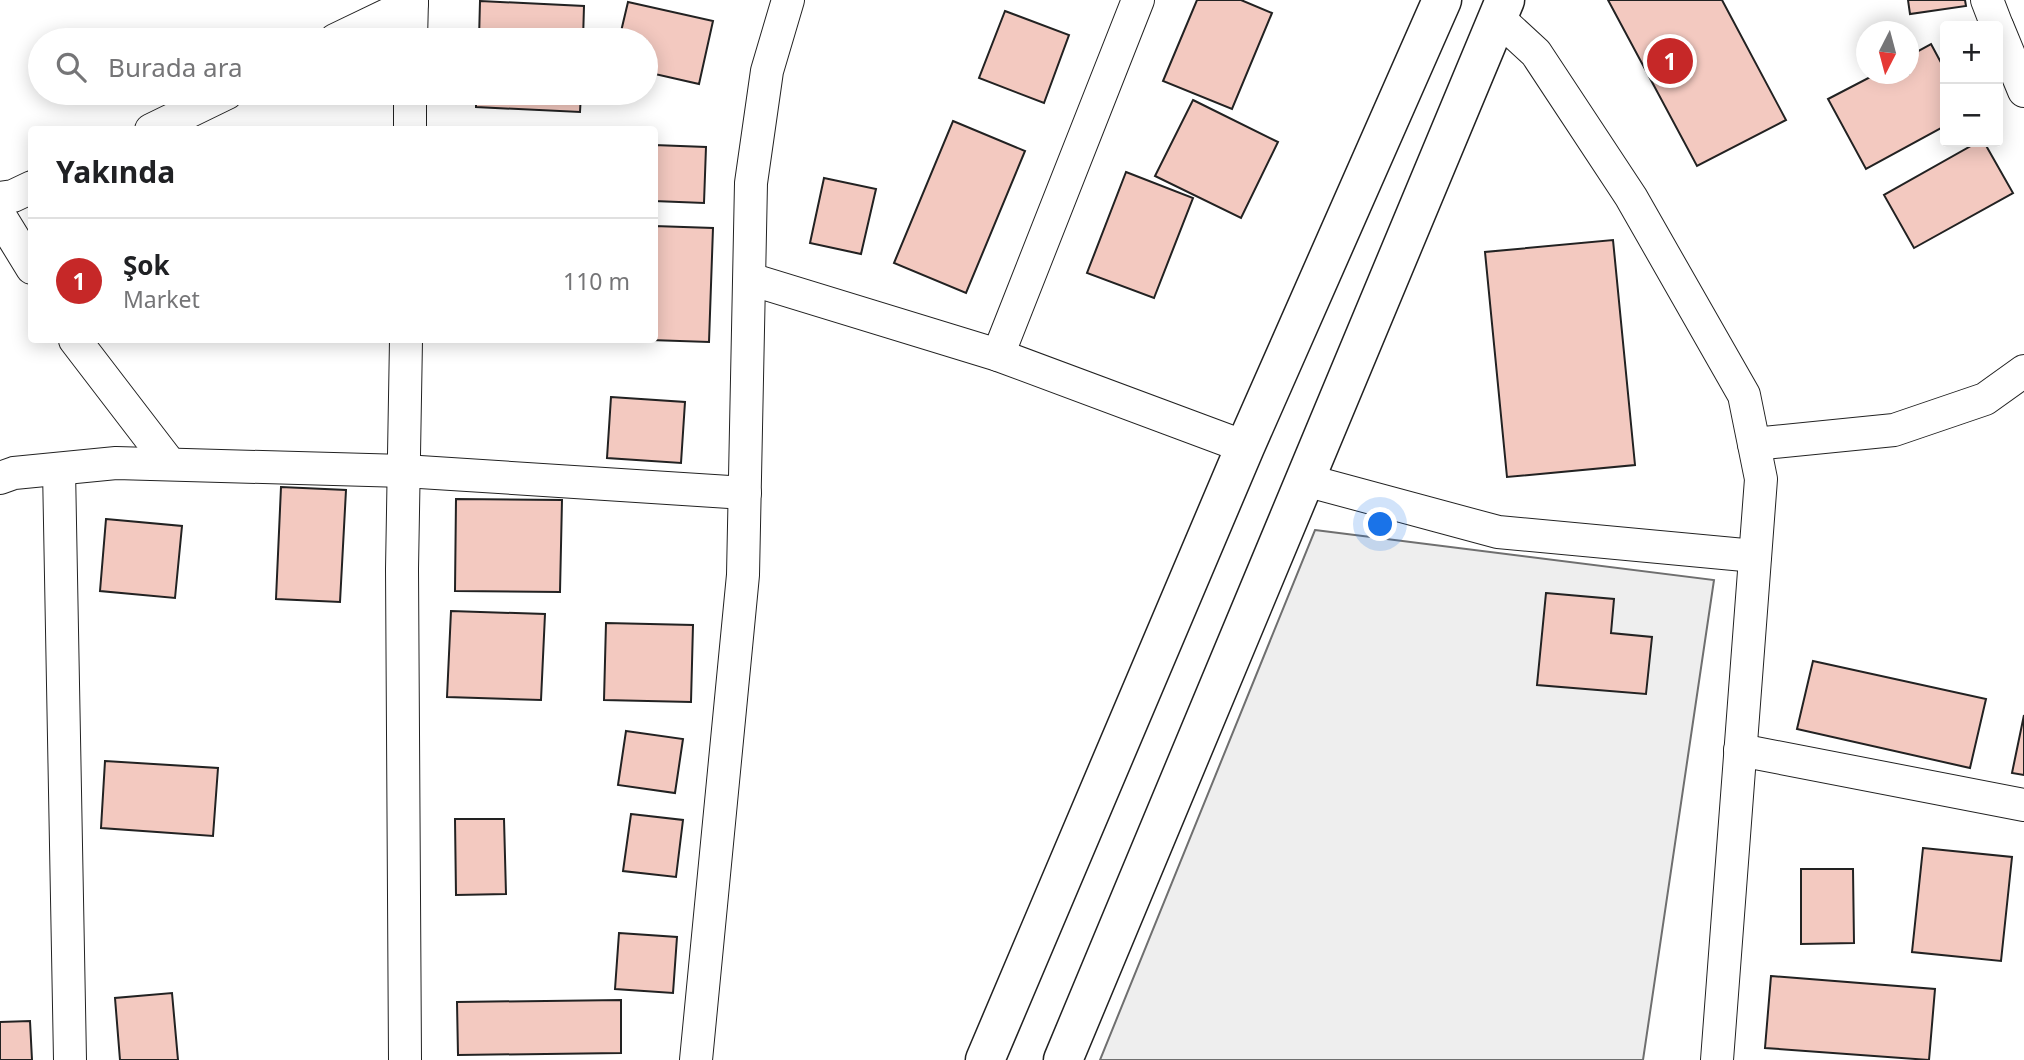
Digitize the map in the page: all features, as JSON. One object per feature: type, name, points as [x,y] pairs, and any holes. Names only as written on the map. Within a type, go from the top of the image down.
[{"type":"street","points":[[696,1060],[743,575],[751,183],[767,71],[788,0]]},
{"type":"street","points":[[998,355],[1139,0]]},
{"type":"street","points":[[985,1060],[1245,447],[1442,0]]},
{"type":"street","points":[[1987,0],[1995,21]]},
{"type":"street","points":[[359,28],[412,2],[411,28]]},
{"type":"street","points":[[1063,1060],[1502,9],[1536,53],[1631,197],[1744,395],[1761,479],[1717,1060]]},
{"type":"street","points":[[2003,41],[2024,91]]},
{"type":"street","points":[[159,126],[202,105]]},
{"type":"street","points":[[410,126],[411,105]]},
{"type":"street","points":[[0,198],[13,196],[28,189]]},
{"type":"street","points":[[0,216],[28,262]]},
{"type":"street","points":[[750,279],[998,355],[1245,447]]},
{"type":"street","points":[[77,343],[170,464]]},
{"type":"street","points":[[405,1060],[402,569],[406,343]]},
{"type":"street","points":[[1754,444],[1894,430],[1985,399],[2024,371]]},
{"type":"street","points":[[0,478],[14,473],[116,463],[170,464],[404,471],[745,493]]},
{"type":"street","points":[[60,469],[70,1060]]},
{"type":"street","points":[[1305,480],[1498,531],[1755,556]]},
{"type":"street","points":[[1740,750],[2024,805]]},
{"type":"shaded area","points":[[1315,530],[1714,580],[1643,1060],[1100,1060]]},
{"type":"building","points":[[1197,0],[1241,0],[1272,13],[1232,109],[1163,81]]},
{"type":"building","points":[[1608,0],[1722,0],[1786,120],[1697,166]]},
{"type":"building","points":[[1908,0],[1965,0],[1966,6],[1910,14]]},
{"type":"building","points":[[480,1],[584,6],[583,28],[479,28]]},
{"type":"building","points":[[628,2],[713,21],[699,84],[658,75],[658,28],[622,28]]},
{"type":"building","points":[[1005,11],[1069,35],[1044,103],[979,78]]},
{"type":"building","points":[[1931,44],[1940,61],[1940,129],[1866,169],[1828,99],[1857,84],[1919,84],[1919,51]]},
{"type":"building","points":[[1193,100],[1278,142],[1241,218],[1155,176]]},
{"type":"building","points":[[476,105],[580,105],[580,112]]},
{"type":"building","points":[[953,121],[1025,151],[966,293],[894,263]]},
{"type":"building","points":[[658,145],[706,147],[704,203],[658,201]]},
{"type":"building","points":[[1969,147],[1987,147],[2013,193],[1914,248],[1884,195]]},
{"type":"building","points":[[1126,172],[1193,198],[1154,298],[1087,273]]},
{"type":"building","points":[[824,178],[876,189],[861,254],[810,243]]},
{"type":"building","points":[[658,226],[713,228],[709,342],[658,340]]},
{"type":"building","points":[[1613,240],[1635,465],[1507,477],[1485,252]]},
{"type":"building","points":[[611,397],[685,402],[681,463],[607,458]]},
{"type":"building","points":[[281,487],[346,490],[340,602],[276,599]]},
{"type":"building","points":[[456,499],[562,500],[560,592],[455,591]]},
{"type":"building","points":[[106,519],[182,526],[175,598],[100,591]]},
{"type":"building","points":[[1546,593],[1614,599],[1611,633],[1652,637],[1646,694],[1537,685]]},
{"type":"building","points":[[451,611],[545,614],[541,700],[447,697]]},
{"type":"building","points":[[606,623],[693,625],[691,702],[604,700]]},
{"type":"building","points":[[1813,661],[1986,699],[1970,768],[1797,729]]},
{"type":"building","points":[[2024,715],[2024,775],[2012,773]]},
{"type":"building","points":[[626,731],[683,739],[675,793],[618,785]]},
{"type":"building","points":[[105,761],[218,768],[213,836],[101,828]]},
{"type":"building","points":[[631,814],[683,820],[676,877],[623,871]]},
{"type":"building","points":[[455,819],[504,819],[506,894],[456,895]]},
{"type":"building","points":[[1923,848],[2012,857],[2001,961],[1912,952]]},
{"type":"building","points":[[1801,869],[1853,869],[1854,943],[1801,944]]},
{"type":"building","points":[[619,933],[677,937],[673,993],[615,989]]},
{"type":"building","points":[[1771,976],[1935,989],[1929,1060],[1765,1048]]},
{"type":"building","points":[[172,993],[178,1060],[120,1060],[115,998]]},
{"type":"building","points":[[621,1000],[621,1053],[458,1055],[457,1002]]},
{"type":"building","points":[[30,1021],[32,1060],[0,1060],[0,1022]]},
{"type":"place","name":"Şok","points":[[1670,61]]}]
